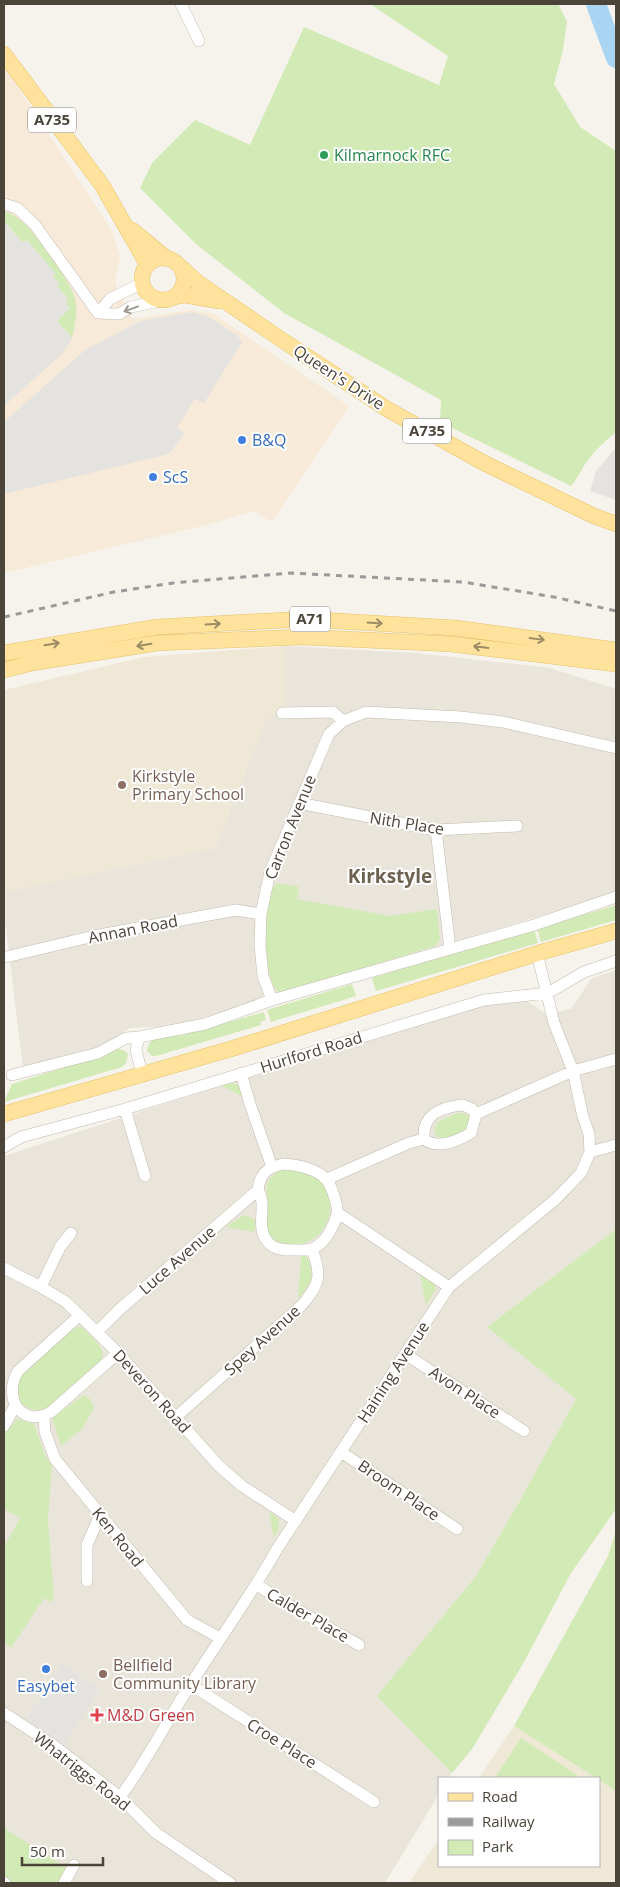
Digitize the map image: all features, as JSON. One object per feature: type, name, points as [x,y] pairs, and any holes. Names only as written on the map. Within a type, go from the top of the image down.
[{"type":"main road","name":"A735","points":[[4,54],[102,185],[147,264]]},
{"type":"main road","name":"A735","points":[[125,224],[165,258],[172,259],[182,268]]},
{"type":"main road","points":[[142,283],[143,270],[147,264],[158,258],[165,258]]},
{"type":"main road","points":[[170,298],[183,287],[184,274],[182,268]]},
{"type":"main road","name":"Queen's Drive","points":[[182,268],[197,282],[387,409],[484,463],[594,516],[616,524]]},
{"type":"main road","name":"A735","points":[[142,283],[144,289],[153,298],[170,298]]},
{"type":"main road","name":"Queen's Drive","points":[[170,298],[185,295],[228,303]]},
{"type":"main road","name":"A71","points":[[4,653],[158,626],[304,619],[456,628],[616,650]]},
{"type":"main road","name":"A71","points":[[4,670],[32,663],[157,643],[301,637],[451,644],[616,664]]},
{"type":"main road","name":"Hurlford Road","points":[[4,1114],[234,1048],[537,953],[616,932]]},
{"type":"street","points":[[181,4],[199,42]]},
{"type":"street","points":[[4,204],[16,208],[34,225],[98,313]]},
{"type":"street","points":[[98,313],[110,299],[142,283]]},
{"type":"street","points":[[98,313],[119,314],[131,307],[170,298]]},
{"type":"street","points":[[282,714],[333,712],[343,721]]},
{"type":"street","name":"Carron Avenue","points":[[272,1000],[263,976],[260,945],[261,914],[270,872],[329,734],[343,721],[366,712],[460,717],[503,722],[616,748]]},
{"type":"street","name":"Nith Place","points":[[298,803],[436,830],[518,826]]},
{"type":"street","points":[[436,830],[450,949]]},
{"type":"street","points":[[12,1074],[98,1053],[126,1038],[206,1024],[272,1000],[534,925],[616,897]]},
{"type":"street","name":"Annan Road","points":[[6,957],[94,936],[236,910],[261,914]]},
{"type":"street","points":[[537,953],[554,1023],[573,1071],[583,1117],[589,1134],[590,1152],[616,1145]]},
{"type":"street","name":"Hurlford Road","points":[[4,1147],[21,1138],[125,1109],[484,1000],[548,993],[584,972],[616,961]]},
{"type":"street","points":[[139,1037],[136,1050],[142,1074]]},
{"type":"street","points":[[476,1114],[573,1071],[616,1059]]},
{"type":"street","points":[[241,1073],[272,1167]]},
{"type":"street","points":[[424,1139],[424,1125],[436,1112],[449,1107],[463,1105],[472,1109],[476,1114]]},
{"type":"street","points":[[125,1109],[145,1176]]},
{"type":"street","points":[[327,1179],[409,1143],[424,1139],[440,1145],[463,1138],[471,1133],[476,1114]]},
{"type":"street","name":"Haining Avenue","points":[[120,1797],[139,1772],[220,1638],[257,1585],[296,1521],[449,1287],[556,1199],[581,1173],[590,1152]]},
{"type":"street","points":[[283,1164],[302,1166],[327,1179],[333,1190],[338,1213],[327,1237],[320,1245],[312,1249],[285,1250],[276,1248],[267,1242],[261,1228],[263,1197],[258,1190],[261,1176],[266,1170],[283,1164]]},
{"type":"street","name":"Luce Avenue","points":[[98,1332],[120,1309],[258,1190]]},
{"type":"street","points":[[338,1213],[449,1287]]},
{"type":"street","points":[[41,1287],[60,1247],[71,1233]]},
{"type":"street","name":"Spey Avenue","points":[[176,1417],[302,1305],[313,1292],[318,1282],[319,1267],[312,1249]]},
{"type":"street","name":"Deveron Road","points":[[4,1268],[66,1302],[118,1352],[219,1466],[236,1481],[296,1521]]},
{"type":"street","points":[[79,1316],[18,1371],[12,1381],[11,1396],[15,1406],[29,1416],[39,1418],[44,1416],[51,1412],[118,1352]]},
{"type":"street","name":"Avon Place","points":[[405,1354],[524,1431]]},
{"type":"street","points":[[4,1426],[15,1406]]},
{"type":"street","name":"Ken Road","points":[[44,1416],[45,1432],[54,1459],[187,1620],[220,1638]]},
{"type":"street","name":"Broom Place","points":[[341,1452],[457,1529]]},
{"type":"street","points":[[87,1580],[87,1544],[100,1515]]},
{"type":"street","name":"Calder Place","points":[[257,1585],[288,1605],[359,1645]]},
{"type":"street","name":"Croe Place","points":[[191,1685],[374,1802]]},
{"type":"street","name":"Whatriggs Road","points":[[4,1714],[56,1747],[120,1797],[156,1833],[230,1883]]},
{"type":"street","points":[[64,1883],[74,1865]]},
{"type":"shaded area","points":[[4,66],[112,231],[120,257],[115,283],[132,319],[191,310],[212,313],[349,406],[272,522],[254,511],[202,526],[4,573]]},
{"type":"shaded area","points":[[6,224],[23,243],[27,240],[55,273],[53,276],[60,284],[57,286],[68,299],[65,302],[70,308],[57,321],[72,338],[64,352],[4,406],[4,226]]},
{"type":"shaded area","points":[[192,312],[207,316],[237,335],[242,342],[204,403],[195,399],[177,427],[184,434],[169,454],[4,494],[4,422],[85,350],[141,321]]},
{"type":"shaded area","points":[[616,447],[616,500],[590,491],[596,471]]},
{"type":"shaded area","points":[[285,646],[415,653],[550,668],[616,689],[616,893],[175,1026],[129,1028],[104,1047],[23,1069],[4,911],[4,892],[215,848],[265,722],[285,705]]},
{"type":"shaded area","name":"Kirkstyle Primary School","points":[[285,646],[285,705],[265,722],[215,848],[4,892],[4,690],[144,657]]},
{"type":"shaded area","points":[[616,970],[616,1229],[487,1327],[576,1399],[476,1576],[378,1696],[452,1773],[449,1777],[438,1777],[438,1796],[385,1883],[4,1883],[4,1156],[183,1098],[487,1005],[524,999],[546,1014],[571,1009],[591,979]]},
{"type":"shaded area","points":[[62,1664],[100,1689],[64,1744],[26,1719]]},
{"type":"shaded area","points":[[514,1726],[594,1777],[480,1777]]},
{"type":"shaded area","points":[[600,1781],[616,1791],[616,1883],[409,1883],[438,1840],[438,1867],[600,1867]]},
{"type":"green space","points":[[370,4],[558,4],[567,21],[563,50],[554,84],[580,127],[616,151],[616,432],[591,456],[571,486],[440,422],[441,400],[284,313],[196,244],[140,188],[152,163],[195,120],[250,145],[304,27],[439,85],[448,56]]},
{"type":"green space","points":[[4,211],[26,225],[53,259],[71,288],[76,312],[72,338],[57,321],[68,299],[57,286],[53,275],[55,274],[27,240],[23,243],[7,224],[4,226]]},
{"type":"green space","points":[[279,883],[299,887],[297,899],[390,916],[437,909],[440,940],[435,946],[285,992],[277,991],[268,971],[265,933],[272,892]]},
{"type":"green space","points":[[616,905],[616,920],[541,942],[537,929]]},
{"type":"green space","points":[[534,929],[538,943],[376,991],[372,978]]},
{"type":"green space","points":[[352,984],[356,996],[271,1022],[267,1010]]},
{"type":"green space","points":[[264,1012],[266,1020],[260,1022],[261,1025],[156,1056],[152,1056],[147,1051],[151,1041],[159,1037],[180,1036]]},
{"type":"green space","points":[[115,1048],[128,1054],[126,1063],[122,1067],[4,1102],[12,1084],[103,1055]]},
{"type":"green space","points":[[238,1084],[243,1097],[221,1085]]},
{"type":"green space","points":[[457,1113],[466,1114],[471,1119],[467,1131],[446,1139],[438,1137],[434,1132],[437,1122]]},
{"type":"green space","points":[[297,1169],[318,1178],[324,1184],[330,1197],[330,1213],[324,1227],[314,1238],[298,1245],[290,1246],[275,1241],[266,1228],[267,1189],[270,1178],[278,1172]]},
{"type":"green space","points":[[244,1215],[255,1221],[255,1232],[226,1227]]},
{"type":"green space","points":[[616,1229],[616,1509],[571,1573],[524,1662],[472,1749],[452,1773],[377,1696],[476,1576],[576,1399],[487,1327]]},
{"type":"green space","points":[[301,1256],[306,1256],[312,1273],[307,1289],[298,1298]]},
{"type":"green space","points":[[420,1274],[434,1282],[436,1289],[426,1305]]},
{"type":"green space","points":[[82,1327],[97,1342],[102,1351],[103,1356],[101,1360],[49,1407],[35,1410],[23,1405],[16,1398],[20,1377],[72,1329]]},
{"type":"green space","points":[[84,1395],[91,1400],[94,1408],[82,1429],[61,1446],[52,1418]]},
{"type":"green space","points":[[17,1419],[34,1424],[45,1455],[52,1465],[48,1519],[54,1598],[51,1602],[44,1598],[11,1648],[4,1643],[4,1547],[20,1518],[4,1509],[4,1434]]},
{"type":"green space","points":[[269,1512],[278,1518],[279,1521],[274,1538]]},
{"type":"green space","points":[[616,1530],[616,1791],[600,1781],[600,1777],[594,1777],[514,1726],[608,1556]]},
{"type":"green space","points":[[521,1738],[577,1775],[575,1777],[496,1777]]},
{"type":"green space","points":[[4,1828],[70,1870],[62,1883],[7,1883],[4,1881]]},
{"type":"waterway","points":[[596,4],[616,58]]},
{"type":"railway","points":[[4,617],[114,592],[173,583],[290,573],[463,582],[554,597],[616,611]]},
{"type":"place","name":"Kilmarnock RFC","points":[[324,155]]},
{"type":"place","name":"B&Q","points":[[242,440]]},
{"type":"place","name":"ScS","points":[[153,477]]},
{"type":"place","name":"Kirkstyle Primary School","points":[[122,785]]},
{"type":"place","name":"Easybet","points":[[46,1669]]},
{"type":"place","name":"Bellfield Community Library","points":[[103,1674]]},
{"type":"place","name":"M&D Green","points":[[97,1715]]},
{"type":"district","name":"Kirkstyle","points":[[390,876]]}]
